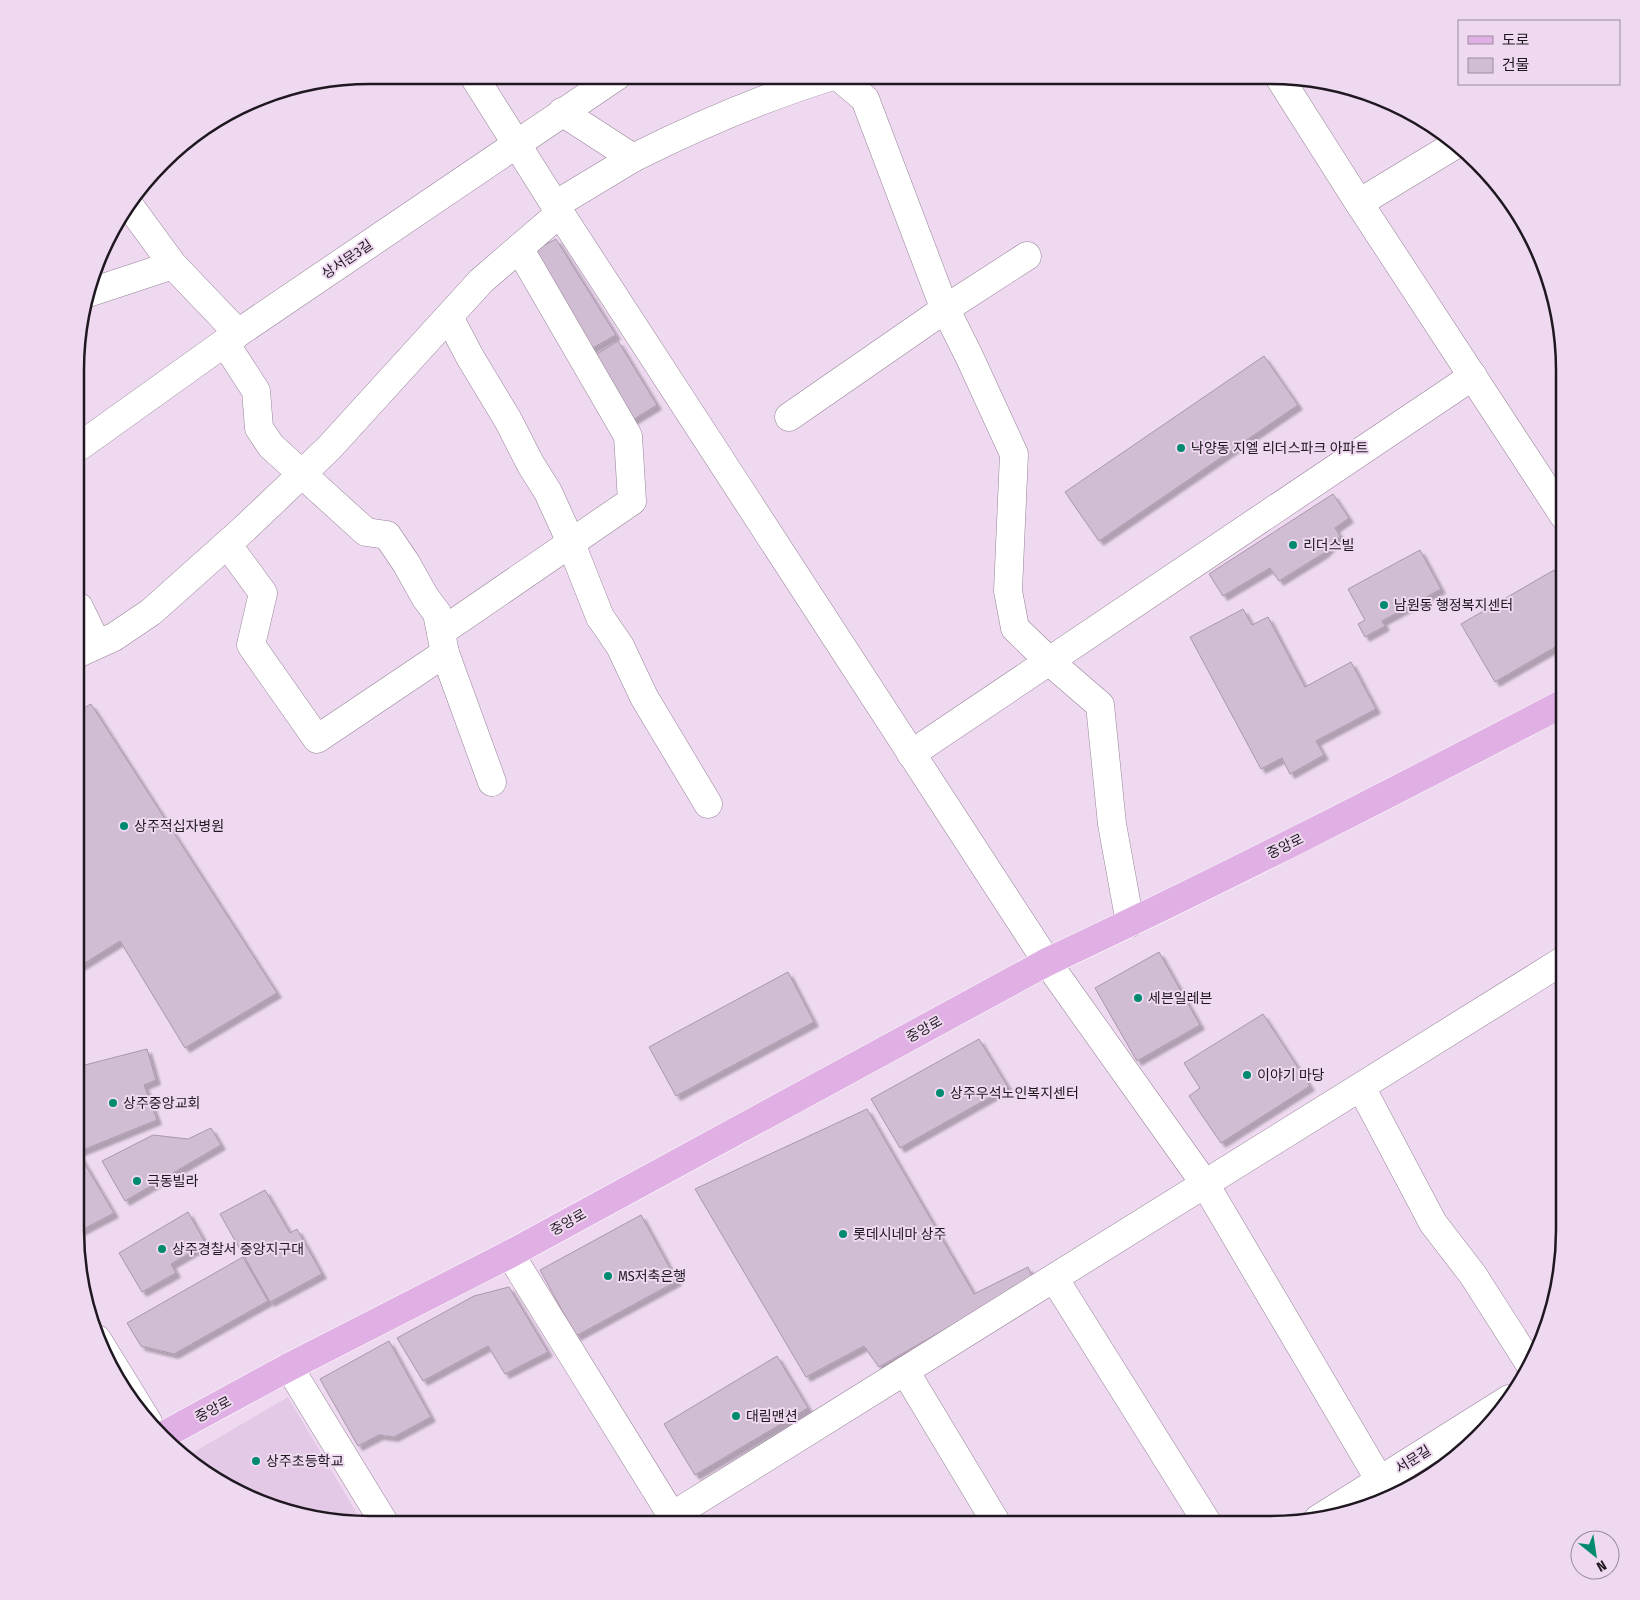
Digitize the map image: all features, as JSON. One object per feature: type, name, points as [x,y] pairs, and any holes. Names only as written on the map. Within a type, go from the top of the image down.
[{"type":"main road","name":"중앙로","points":[[168,1432],[289,1367],[510,1254],[1047,962],[1130,923],[1402,788],[1556,707]]},
{"type":"street","name":"상서문3길","points":[[84,443],[232,338],[605,84]]},
{"type":"street","points":[[84,630],[88,648],[114,637],[151,612],[303,474],[481,280],[519,248],[558,209],[633,158],[683,133],[799,84]]},
{"type":"street","points":[[847,84],[864,99],[945,309],[1014,454],[1008,590],[1015,628],[1049,661],[1100,705],[1112,824],[1130,923]]},
{"type":"street","points":[[1283,84],[1556,504]]},
{"type":"street","points":[[480,85],[558,209],[1047,962],[1204,1184],[1384,1488]]},
{"type":"street","points":[[562,112],[633,158]]},
{"type":"street","points":[[1359,203],[1450,148]]},
{"type":"street","points":[[133,210],[173,265],[232,338],[256,391],[259,428],[271,446],[366,532],[388,535],[406,563],[425,597],[437,613],[443,643],[492,782]]},
{"type":"street","points":[[227,544],[263,593],[251,645],[317,740],[571,543],[632,501],[628,436],[519,248]]},
{"type":"street","points":[[789,417],[945,309],[1027,256]]},
{"type":"street","points":[[96,291],[173,265]]},
{"type":"street","points":[[449,317],[470,357],[508,420],[531,465],[548,492],[571,543],[600,617],[620,646],[644,697],[708,804]]},
{"type":"street","points":[[911,754],[1473,376]]},
{"type":"street","points":[[680,1516],[905,1371],[1556,965]]},
{"type":"street","points":[[1361,1087],[1433,1224],[1473,1275],[1526,1358]]},
{"type":"street","points":[[510,1254],[672,1516]]},
{"type":"street","points":[[1054,1278],[1203,1516]]},
{"type":"street","points":[[289,1367],[380,1516]]},
{"type":"street","points":[[905,1371],[993,1516]]},
{"type":"street","name":"서문길","points":[[1348,1505],[1384,1488],[1490,1412]]},
{"type":"shaded area","name":"상주초등학교","points":[[288,1397],[358,1516],[314,1511],[278,1501],[227,1478],[192,1454]]},
{"type":"building","points":[[556,239],[616,335],[591,349],[531,252]]},
{"type":"building","points":[[618,341],[657,405],[631,421],[592,357]]},
{"type":"building","name":"낙양동 지엘 리더스파크 아파트","points":[[1264,356],[1298,405],[1099,541],[1065,492]]},
{"type":"building","name":"리더스빌","points":[[1333,494],[1349,518],[1335,528],[1340,536],[1324,553],[1279,581],[1270,568],[1223,596],[1209,574]]},
{"type":"building","name":"남원동 행정복지센터","points":[[1420,550],[1441,589],[1382,621],[1385,626],[1365,637],[1358,624],[1365,620],[1348,589]]},
{"type":"building","points":[[1554,570],[1556,574],[1556,647],[1495,682],[1461,624]]},
{"type":"building","points":[[1243,609],[1252,625],[1268,617],[1305,687],[1351,662],[1376,709],[1316,741],[1324,755],[1290,774],[1282,758],[1261,769],[1190,637]]},
{"type":"building","name":"상주적십자병원","points":[[91,704],[277,993],[185,1048],[120,941],[84,964],[84,708]]},
{"type":"building","points":[[1159,952],[1200,1025],[1137,1061],[1095,988]]},
{"type":"building","points":[[788,972],[814,1022],[676,1096],[649,1047]]},
{"type":"building","name":"이야기 마당","points":[[1263,1014],[1310,1086],[1221,1143],[1189,1096],[1200,1088],[1184,1063]]},
{"type":"building","name":"상주우석노인복지센터","points":[[979,1039],[1008,1087],[900,1148],[871,1099]]},
{"type":"building","name":"상주중앙교회","points":[[147,1049],[156,1080],[144,1085],[157,1120],[84,1150],[84,1065]]},
{"type":"building","points":[[867,1109],[974,1294],[1028,1267],[1033,1279],[879,1367],[864,1346],[806,1377],[695,1189]]},
{"type":"building","name":"극동빌라","points":[[211,1128],[221,1145],[125,1201],[102,1161],[153,1135],[188,1139]]},
{"type":"building","points":[[84,1162],[114,1213],[84,1229]]},
{"type":"building","points":[[265,1190],[290,1233],[297,1229],[322,1274],[270,1302],[220,1214]]},
{"type":"building","name":"상주경찰서 중앙지구대","points":[[188,1212],[206,1244],[171,1264],[176,1273],[142,1292],[119,1253]]},
{"type":"building","name":"MS저축은행","points":[[641,1215],[677,1281],[576,1336],[540,1270]]},
{"type":"building","points":[[243,1257],[268,1301],[174,1354],[141,1346],[127,1323]]},
{"type":"building","points":[[509,1287],[548,1352],[505,1374],[488,1346],[423,1381],[397,1338],[474,1296]]},
{"type":"building","points":[[389,1341],[431,1417],[394,1437],[379,1435],[358,1446],[320,1379]]},
{"type":"building","name":"대림맨션","points":[[777,1356],[808,1408],[695,1475],[664,1424]]},
{"type":"place","name":"낙양동 지엘 리더스파크 아파트","points":[[1181,448]]},
{"type":"place","name":"리더스빌","points":[[1293,545]]},
{"type":"place","name":"남원동 행정복지센터","points":[[1384,605]]},
{"type":"place","name":"상주적십자병원","points":[[124,826]]},
{"type":"place","name":"세븐일레븐","points":[[1138,998]]},
{"type":"place","name":"이야기 마당","points":[[1247,1075]]},
{"type":"place","name":"상주우석노인복지센터","points":[[940,1093]]},
{"type":"place","name":"상주중앙교회","points":[[113,1103]]},
{"type":"place","name":"극동빌라","points":[[137,1181]]},
{"type":"place","name":"롯데시네마 상주","points":[[843,1234]]},
{"type":"place","name":"상주경찰서 중앙지구대","points":[[162,1249]]},
{"type":"place","name":"MS저축은행","points":[[608,1276]]},
{"type":"place","name":"대림맨션","points":[[736,1416]]},
{"type":"place","name":"상주초등학교","points":[[256,1461]]}]
